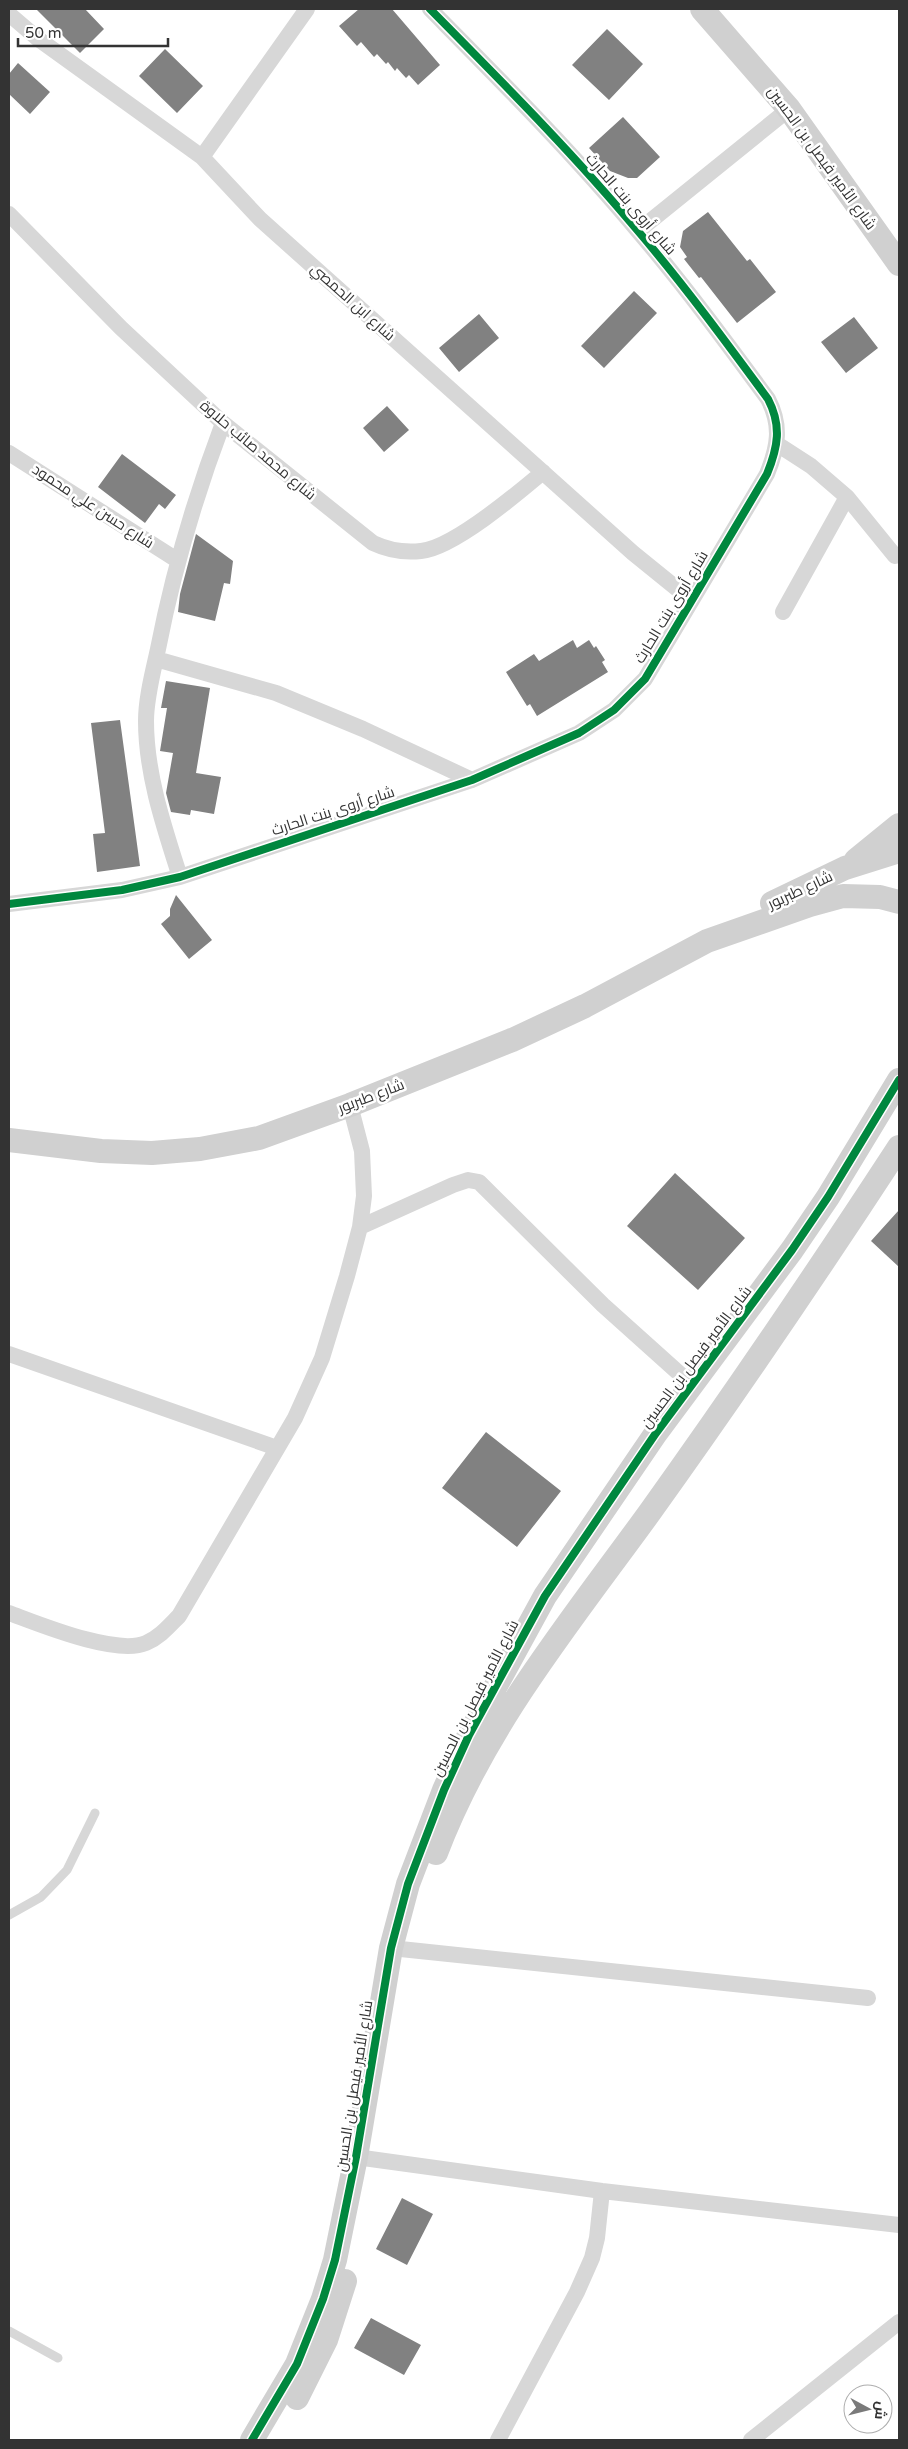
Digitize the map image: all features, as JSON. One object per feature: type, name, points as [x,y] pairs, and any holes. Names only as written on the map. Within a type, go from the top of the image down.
[{"type":"street","points":[[202,157],[307,9]]},
{"type":"street","name":"شارع أروى بنت الحارث","points":[[9,904],[122,890],[180,876],[472,780],[579,733],[614,710],[645,679],[690,600],[767,474],[777,444],[777,425],[768,399],[638,231],[551,132],[430,9]]},
{"type":"street","name":"شارع الأمير فيصل بن الحسين","points":[[702,9],[789,109],[899,264]]},
{"type":"street","name":"شارع ابن الحمصي","points":[[9,14],[37,38],[202,157],[260,218],[633,553],[690,600]]},
{"type":"street","points":[[638,231],[789,109]]},
{"type":"street","name":"شارع محمد صائب حلاوة","points":[[9,214],[121,328],[223,423],[362,536],[386,549],[423,551],[436,547],[483,519],[543,472]]},
{"type":"street","points":[[180,876],[159,806],[148,748],[146,720],[156,659],[177,560],[223,423]]},
{"type":"street","points":[[777,444],[811,466],[848,497],[895,556]]},
{"type":"street","name":"شارع حسن علي محمود","points":[[9,452],[177,560]]},
{"type":"street","points":[[783,612],[848,497]]},
{"type":"street","points":[[156,659],[276,693],[363,729],[472,780]]},
{"type":"street","points":[[845,868],[899,825]]},
{"type":"street","name":"شارع طبربور","points":[[707,941],[736,920],[845,868],[899,851]]},
{"type":"street","name":"شارع طبربور","points":[[9,1140],[100,1150],[179,1152],[228,1145],[258,1138],[350,1105],[540,1028],[707,941],[791,911],[843,896],[880,896],[899,902]]},
{"type":"street","name":"شارع الأمير فيصل بن الحسين","points":[[271,2440],[314,2368],[336,2313],[351,2255],[363,2158],[417,1857],[469,1735],[545,1596],[692,1384],[750,1309],[798,1242],[828,1197],[899,1080]]},
{"type":"street","points":[[9,1613],[66,1634],[123,1646],[145,1644],[160,1635],[179,1616],[299,1410],[322,1358],[360,1227],[364,1174],[362,1151],[350,1105]]},
{"type":"street","name":"شارع الأمير فيصل بن الحسين","points":[[399,1949],[442,1837],[463,1790],[537,1665],[648,1514],[776,1334],[899,1147]]},
{"type":"street","points":[[360,1227],[453,1185],[468,1180],[479,1182],[596,1298],[692,1384]]},
{"type":"street","points":[[9,1354],[277,1448]]},
{"type":"street","points":[[622,1485],[648,1514]]},
{"type":"street","points":[[399,1949],[868,1998]]},
{"type":"street","points":[[363,2158],[602,2191],[899,2225]]},
{"type":"street","name":"شارع الأمير فيصل بن الحسين","points":[[252,2440],[297,2364],[323,2299],[363,2158]]},
{"type":"street","points":[[498,2440],[577,2292],[592,2258],[597,2238],[602,2191]]},
{"type":"street","points":[[751,2440],[899,2322]]},
{"type":"lane","points":[[9,1915],[41,1897],[67,1870],[95,1812]]},
{"type":"lane","points":[[9,2330],[58,2358]]},
{"type":"building","points":[[36,9],[85,9],[104,29],[80,53]]},
{"type":"building","points":[[359,9],[392,9],[440,65],[418,85],[409,75],[406,78],[397,68],[395,71],[388,62],[386,64],[377,54],[374,57],[361,42],[357,46],[339,26]]},
{"type":"building","points":[[607,29],[643,64],[609,100],[572,65]]},
{"type":"building","points":[[165,49],[203,86],[177,113],[139,76]]},
{"type":"building","points":[[18,63],[50,92],[30,114],[9,94],[9,74]]},
{"type":"building","points":[[623,117],[660,157],[637,178],[628,178],[610,171],[589,148]]},
{"type":"building","points":[[708,212],[747,261],[750,259],[776,292],[737,323],[701,277],[699,278],[684,259],[687,257],[680,247],[683,231]]},
{"type":"building","points":[[634,291],[657,313],[604,368],[581,346]]},
{"type":"building","points":[[479,314],[499,338],[459,372],[439,348]]},
{"type":"building","points":[[854,317],[878,348],[846,373],[821,342]]},
{"type":"building","points":[[387,406],[409,430],[384,452],[363,428]]},
{"type":"building","points":[[122,454],[176,495],[165,509],[159,504],[145,523],[98,487]]},
{"type":"building","points":[[196,534],[233,561],[230,584],[224,583],[215,621],[178,612],[180,594]]},
{"type":"building","points":[[573,640],[577,648],[589,640],[594,648],[596,646],[605,660],[602,662],[608,672],[537,716],[530,704],[527,706],[506,672],[534,654],[539,661]]},
{"type":"building","points":[[166,681],[210,688],[196,773],[221,777],[214,814],[191,810],[190,815],[171,812],[166,793],[173,753],[160,751],[167,708],[161,708]]},
{"type":"building","points":[[120,720],[140,866],[97,872],[93,834],[105,833],[91,723]]},
{"type":"building","points":[[176,895],[212,940],[189,959],[161,924],[170,916],[170,909]]},
{"type":"building","points":[[675,1173],[745,1238],[698,1290],[627,1226]]},
{"type":"building","points":[[899,1210],[899,1267],[871,1241]]},
{"type":"building","points":[[486,1432],[561,1491],[517,1547],[442,1488]]},
{"type":"building","points":[[402,2198],[433,2214],[407,2265],[376,2249]]},
{"type":"building","points":[[371,2318],[421,2345],[404,2375],[354,2348]]},
{"type":"cycle path","points":[[9,904],[122,890],[180,877],[472,780],[579,733],[614,710],[645,679],[767,474],[774,455],[777,437],[775,418],[768,399],[655,251],[613,202],[536,118],[430,9]]},
{"type":"cycle path","points":[[252,2440],[297,2364],[323,2299],[335,2260],[356,2157],[391,1948],[408,1884],[444,1790],[469,1735],[545,1596],[656,1433],[792,1250],[828,1197],[899,1080]]}]
